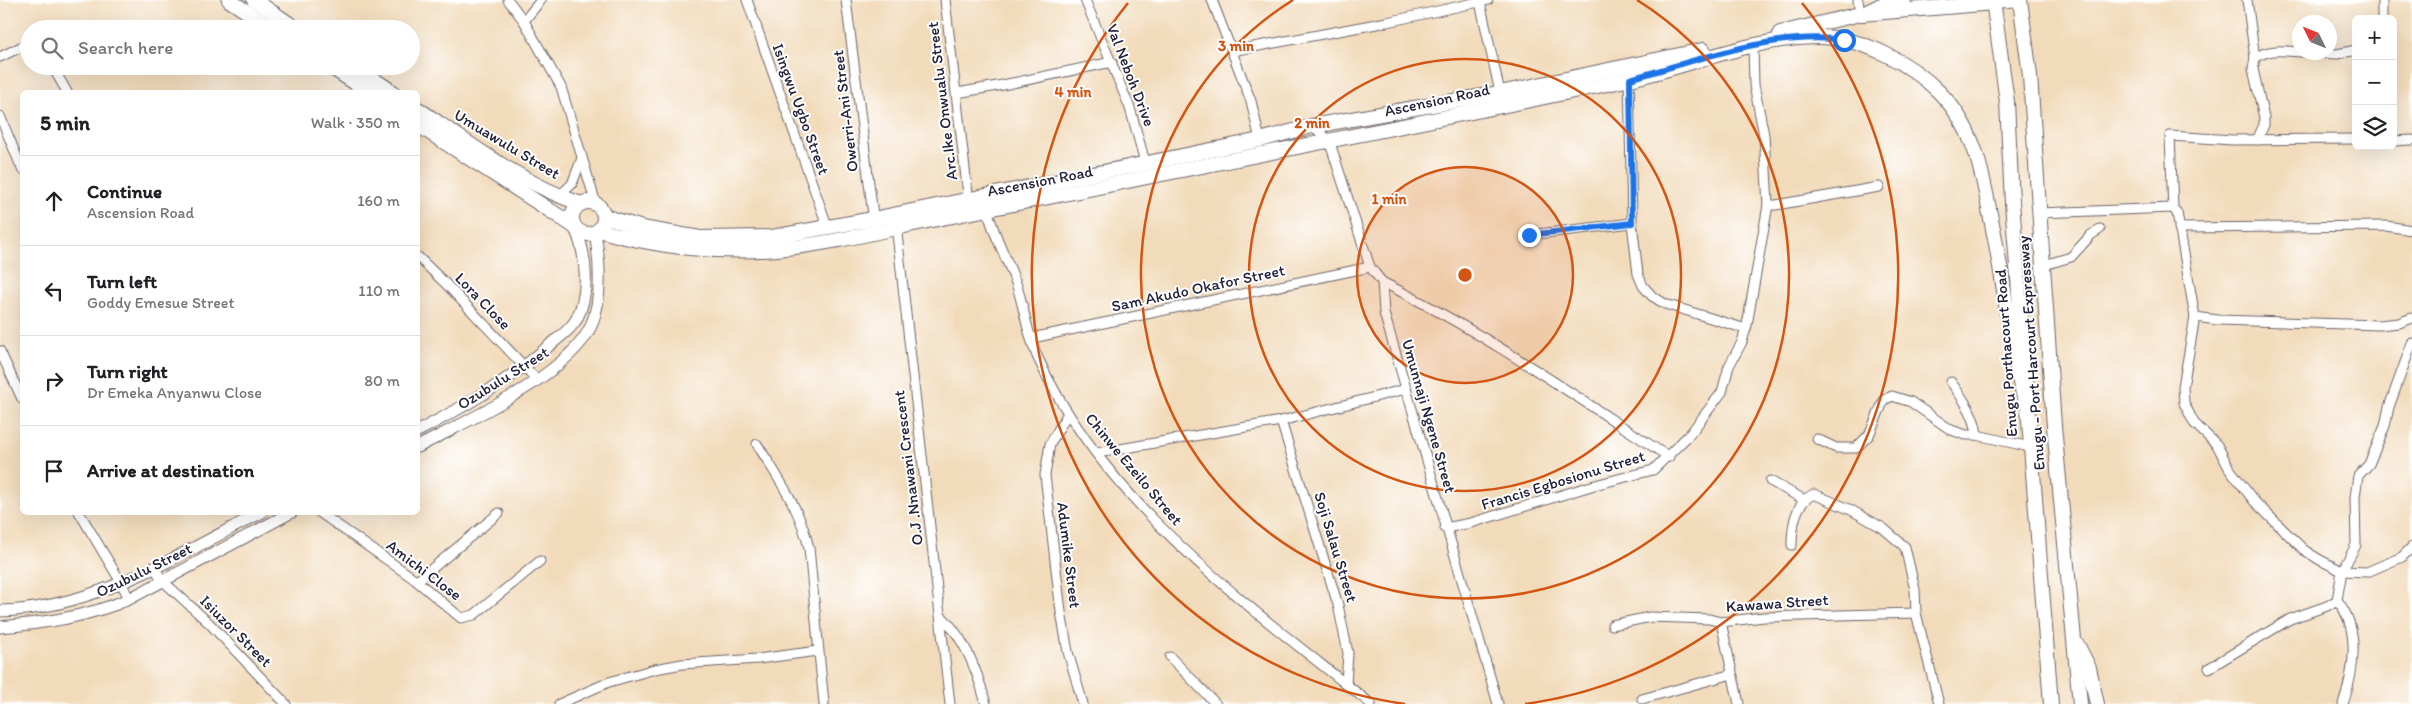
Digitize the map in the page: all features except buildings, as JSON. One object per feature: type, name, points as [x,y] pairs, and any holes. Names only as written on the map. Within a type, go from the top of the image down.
[{"type":"main road","points":[[229,0],[259,20]]},
{"type":"main road","points":[[254,0],[284,20]]},
{"type":"main road","points":[[1861,14],[1881,5],[1904,0]]},
{"type":"main road","name":"Ascension Road","points":[[1629,73],[1861,14],[1994,1]]},
{"type":"main road","name":"Enugu Porthacourt Road","points":[[1994,1],[2007,102],[2012,202],[2051,704]]},
{"type":"main road","name":"Enugu - Port Harcourt Expressway","points":[[2020,1],[2030,76],[2041,266],[2065,555],[2080,704]]},
{"type":"main road","name":"Ascension Road","points":[[597,231],[668,246],[740,250],[794,247],[874,225],[970,206],[985,196],[1260,140],[1312,126],[1501,98],[1787,39],[1821,37],[1869,46],[1919,74],[1939,92],[1958,114],[1972,140],[1981,166],[1998,251],[2017,379],[2028,410]]},
{"type":"main road","points":[[343,75],[366,90]]},
{"type":"main road","points":[[367,75],[390,90]]},
{"type":"main road","name":"Ascension Road","points":[[970,206],[987,210],[1329,140],[1501,98]]},
{"type":"main road","name":"Umuawulu Street","points":[[420,110],[505,167],[559,196],[581,204]]},
{"type":"main road","name":"Umuawulu Street","points":[[420,125],[575,227]]},
{"type":"main road","points":[[581,204],[596,204],[604,216],[602,225],[597,231],[587,234],[575,227],[572,213],[581,204]]},
{"type":"main road","name":"Ascension Road","points":[[604,216],[642,228],[700,238],[772,237],[828,228],[874,225]]},
{"type":"main road","name":"Ozubulu Street","points":[[420,430],[477,398],[526,366],[570,329],[580,310],[586,269],[581,241],[575,227]]},
{"type":"main road","name":"Ozubulu Street","points":[[420,446],[537,380],[582,342],[591,325],[599,282],[597,231]]},
{"type":"main road","name":"Ozubulu Street","points":[[0,611],[92,596],[122,584],[256,515]]},
{"type":"main road","name":"Ozubulu Street","points":[[0,627],[58,621],[93,612],[129,599],[286,515]]},
{"type":"main road","points":[[2075,642],[2089,668],[2097,704]]},
{"type":"main road","points":[[2043,704],[2048,674]]},
{"type":"street","points":[[508,0],[524,21],[561,88],[596,204]]},
{"type":"street","points":[[524,21],[541,0]]},
{"type":"street","name":"Isingwu Ugbo Street","points":[[747,0],[828,228]]},
{"type":"street","name":"Owerri-Ani Street","points":[[846,0],[874,225]]},
{"type":"street","name":"Arc.Ike Onwualu Street","points":[[945,0],[970,206]]},
{"type":"street","name":"Val Neboh Drive","points":[[1085,0],[1130,108],[1145,162]]},
{"type":"street","points":[[1212,0],[1251,101],[1260,140]]},
{"type":"street","points":[[1858,0],[1861,14]]},
{"type":"street","points":[[2247,0],[2255,58],[2253,69],[2264,118],[2264,125],[2257,140]]},
{"type":"street","points":[[2382,0],[2382,15]]},
{"type":"street","points":[[1232,51],[1387,22],[1484,1],[1501,98]]},
{"type":"street","points":[[1994,1],[2020,1]]},
{"type":"street","name":"Francis Egbosionu Street","points":[[1445,528],[1522,508],[1591,486],[1630,478],[1653,470],[1669,457],[1690,434],[1722,392],[1730,366],[1741,346],[1746,329],[1768,205],[1764,135],[1754,86],[1753,46]]},
{"type":"street","points":[[0,57],[20,47]]},
{"type":"street","points":[[2255,58],[2268,51],[2292,52]]},
{"type":"street","points":[[2337,54],[2352,51]]},
{"type":"street","points":[[957,93],[1003,86],[1112,62]]},
{"type":"street","points":[[1629,73],[1632,223],[1638,274],[1652,296],[1665,304],[1746,329]]},
{"type":"street","points":[[57,75],[66,90]]},
{"type":"street","points":[[0,116],[20,164]]},
{"type":"street","points":[[1312,126],[1329,140],[1370,267],[1382,282],[1478,333],[1669,457]]},
{"type":"street","points":[[2352,139],[2257,140],[2170,136],[2173,208],[2177,213],[2195,317],[2183,387],[2184,403],[2192,419],[2217,445],[2229,468],[2254,502],[2304,550],[2347,568],[2367,572],[2402,557],[2412,547]]},
{"type":"street","points":[[2397,141],[2412,140]]},
{"type":"street","points":[[559,196],[572,184],[582,157]]},
{"type":"street","points":[[1768,205],[1879,187]]},
{"type":"street","name":"Chinwe Ezeilo Street","points":[[985,196],[987,210],[1016,284],[1032,338],[1048,378],[1068,413],[1097,453],[1180,547],[1236,598],[1370,704]]},
{"type":"street","points":[[2038,213],[2173,208]]},
{"type":"street","name":"O.J .Nnawani Crescent","points":[[895,221],[950,704]]},
{"type":"street","points":[[1529,235],[1632,223]]},
{"type":"street","points":[[2180,228],[2386,226],[2412,230]]},
{"type":"street","points":[[2041,266],[2071,257],[2091,235],[2100,229]]},
{"type":"street","name":"Lora Close","points":[[420,259],[446,283],[526,366],[537,380]]},
{"type":"street","name":"Sam Akudo Okafor Street","points":[[1032,338],[1370,267]]},
{"type":"street","name":"Umunnaji Ngene Street","points":[[1382,282],[1384,313],[1445,528],[1498,704]]},
{"type":"street","points":[[2195,317],[2218,320],[2379,325],[2412,318]]},
{"type":"street","points":[[2209,668],[2290,619],[2327,606],[2337,600],[2356,545],[2358,476],[2369,464],[2385,426],[2389,407],[2412,344]]},
{"type":"street","points":[[0,350],[20,395]]},
{"type":"street","points":[[1951,382],[1974,417],[1976,435]]},
{"type":"street","points":[[1097,453],[1281,421],[1406,389]]},
{"type":"street","points":[[1817,439],[1836,448],[1856,448],[1869,435],[1884,400],[1892,396],[1912,402],[1951,430],[1966,435],[1976,435],[2030,447]]},
{"type":"street","name":"Adumike Street","points":[[1068,413],[1050,444],[1045,475],[1061,612],[1068,652],[1083,704]]},
{"type":"street","name":"Soji Salau Street","points":[[1281,421],[1338,605],[1348,653],[1346,684]]},
{"type":"street","points":[[757,444],[796,507],[804,526],[809,548],[824,704]]},
{"type":"street","points":[[1770,481],[1803,499]]},
{"type":"street","points":[[1792,545],[1792,530],[1803,499],[1814,494],[1851,510],[1896,537],[1905,547],[1908,555],[1915,590],[1916,613],[1939,704]]},
{"type":"street","points":[[417,581],[499,513]]},
{"type":"street","points":[[81,515],[129,599]]},
{"type":"street","name":"Amichi Close","points":[[324,515],[417,581],[461,618],[474,615],[540,561]]},
{"type":"street","name":"Isiuzor Street","points":[[154,567],[163,581],[210,624],[286,704]]},
{"type":"street","points":[[2337,600],[2341,605],[2354,638],[2350,674],[2343,704]]},
{"type":"street","name":"Kawawa Street","points":[[1612,625],[1650,617],[1709,619],[1721,622],[1764,618],[1916,613]]},
{"type":"street","points":[[941,616],[956,630],[982,686],[986,704]]},
{"type":"street","points":[[1721,622],[1739,704]]},
{"type":"street","points":[[559,704],[609,682],[655,669],[682,664],[758,659],[818,651]]},
{"type":"street","points":[[1170,656],[1216,704]]},
{"type":"street","points":[[1642,699],[1732,674]]},
{"type":"route","points":[[1529,235],[1632,223],[1630,79],[1753,46],[1787,39],[1821,37],[1844,40]]}]
